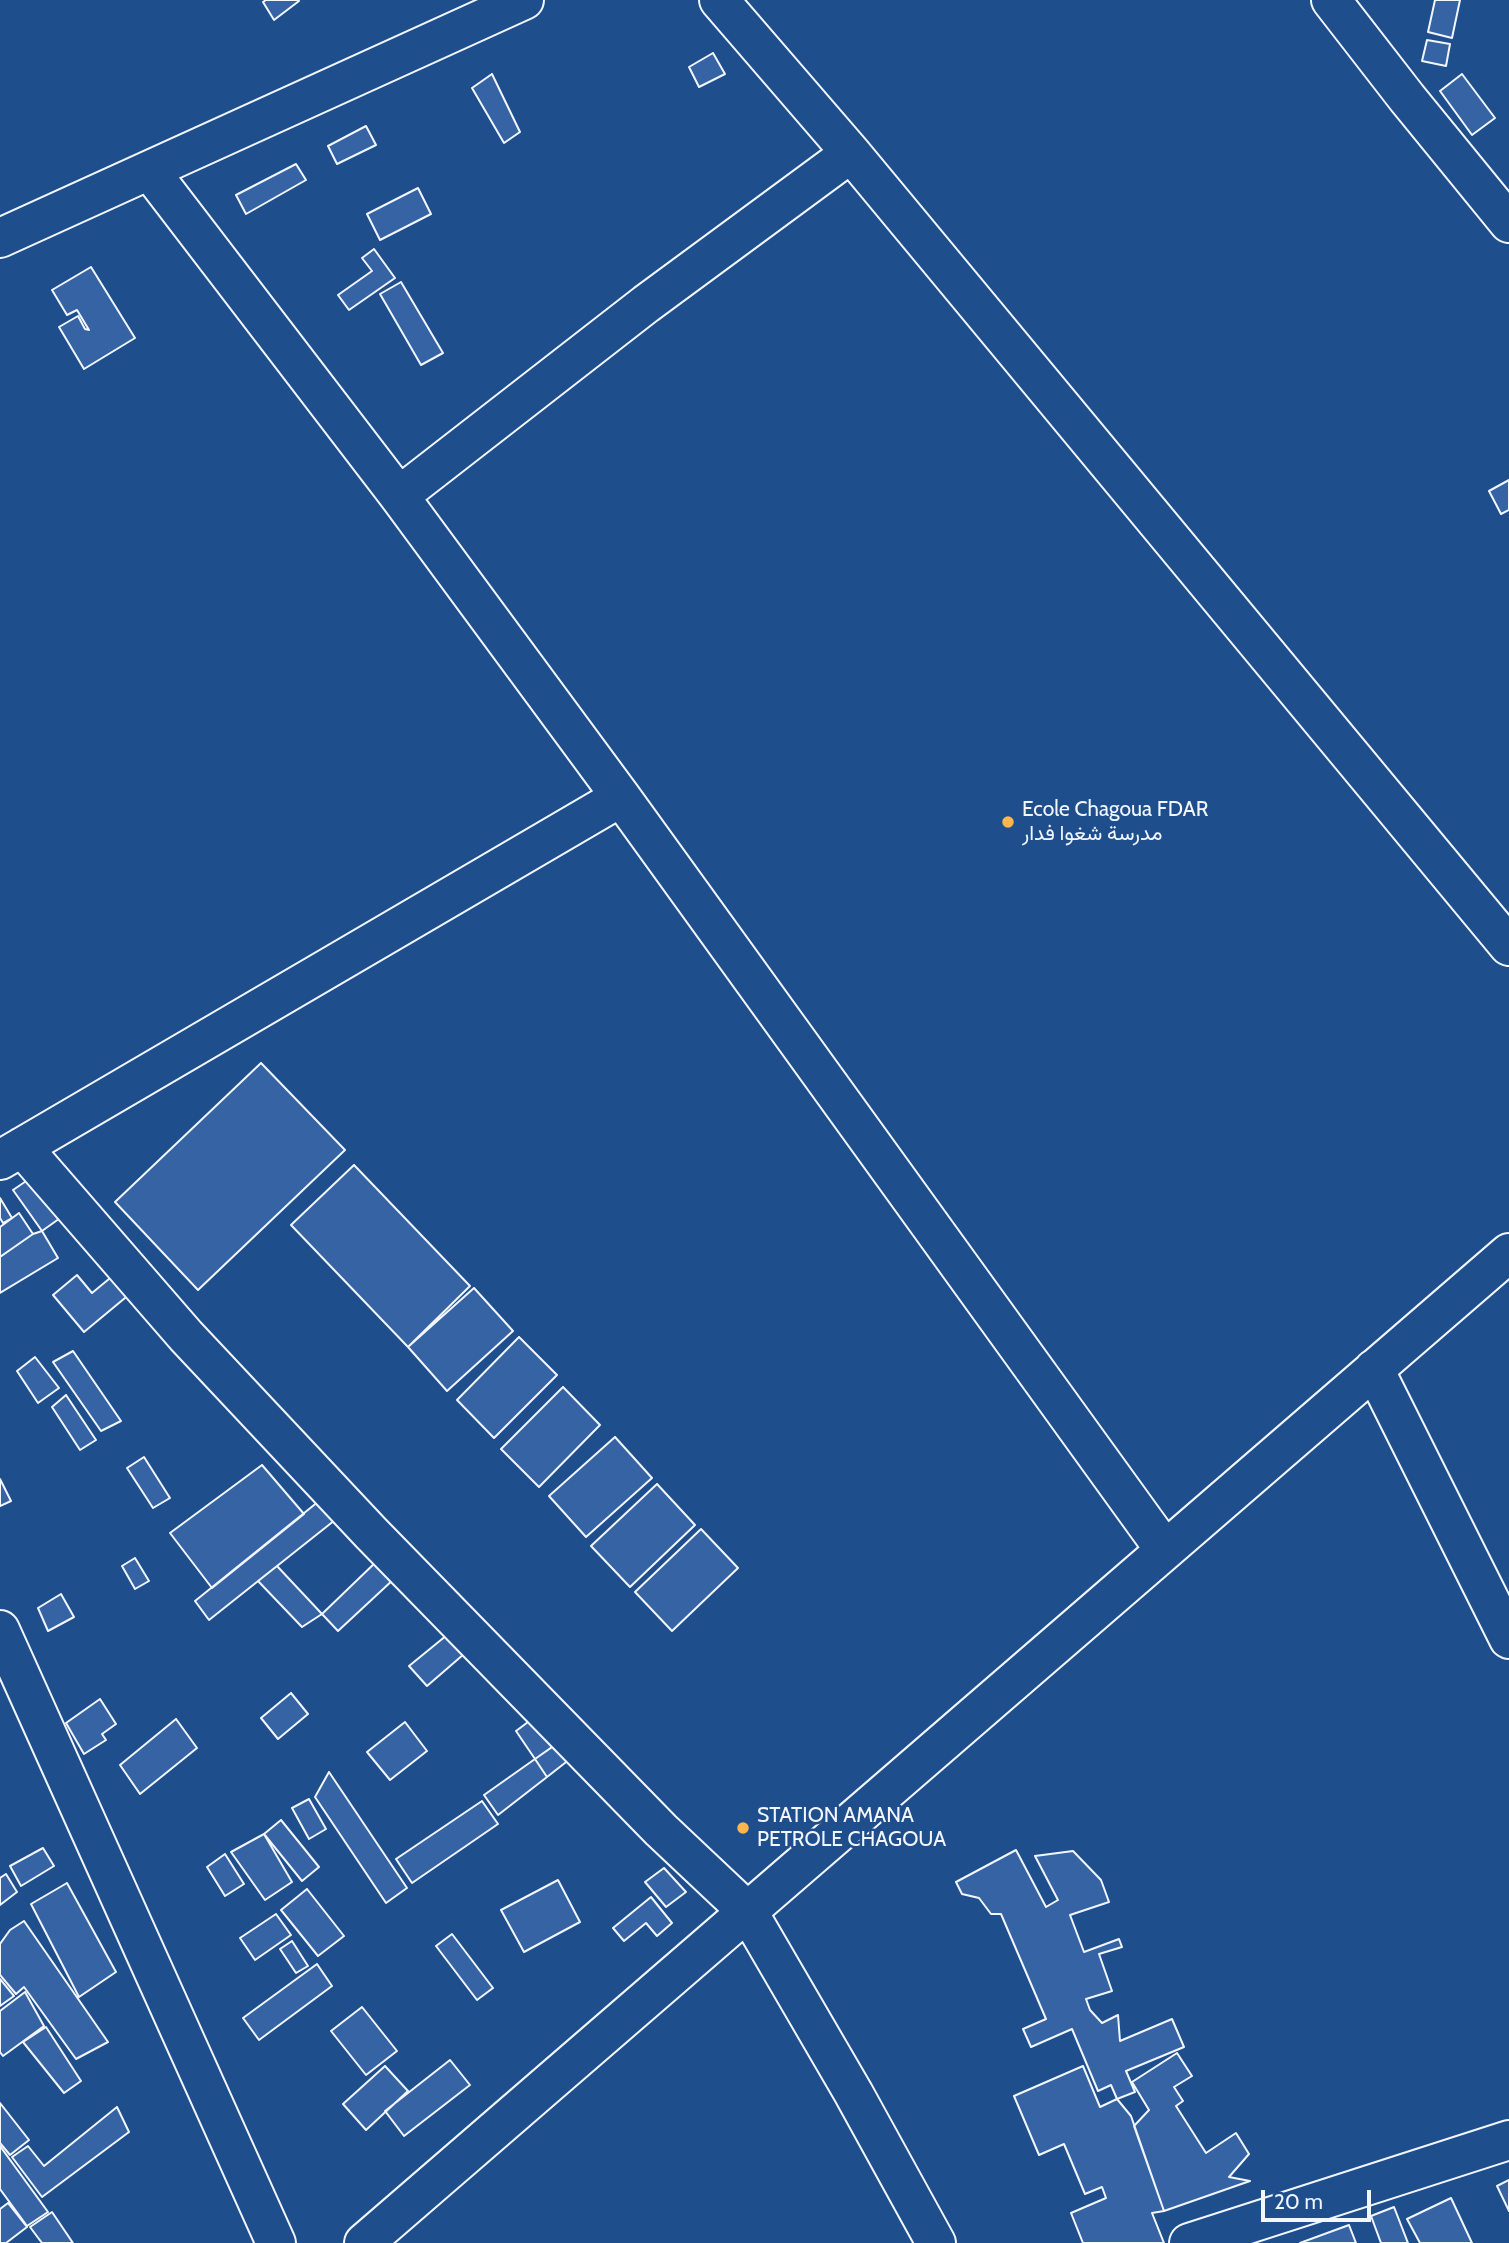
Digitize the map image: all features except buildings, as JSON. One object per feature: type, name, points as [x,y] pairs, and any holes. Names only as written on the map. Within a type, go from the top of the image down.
[{"type":"street","points":[[0,238],[524,0]]},
{"type":"street","points":[[719,0],[851,153],[1509,946]]},
{"type":"street","points":[[1331,0],[1509,223]]},
{"type":"street","points":[[399,496],[646,304],[851,153]]},
{"type":"street","points":[[150,170],[399,496],[621,797],[1165,1550]]},
{"type":"street","points":[[621,797],[11,1154],[371,1533],[661,1830],[747,1912],[854,2094],[936,2243]]},
{"type":"street","points":[[364,2243],[1509,1254]]},
{"type":"street","points":[[1374,1368],[1509,1639]]},
{"type":"street","points":[[0,1630],[276,2243]]},
{"type":"street","points":[[1189,2243],[1509,2140]]},
{"type":"place","name":"Ecole Chagoua FDAR مدرسة شغوا فدار","points":[[1008,822]]},
{"type":"place","name":"STATION AMANA PETROLE CHAGOUA","points":[[743,1828]]}]
